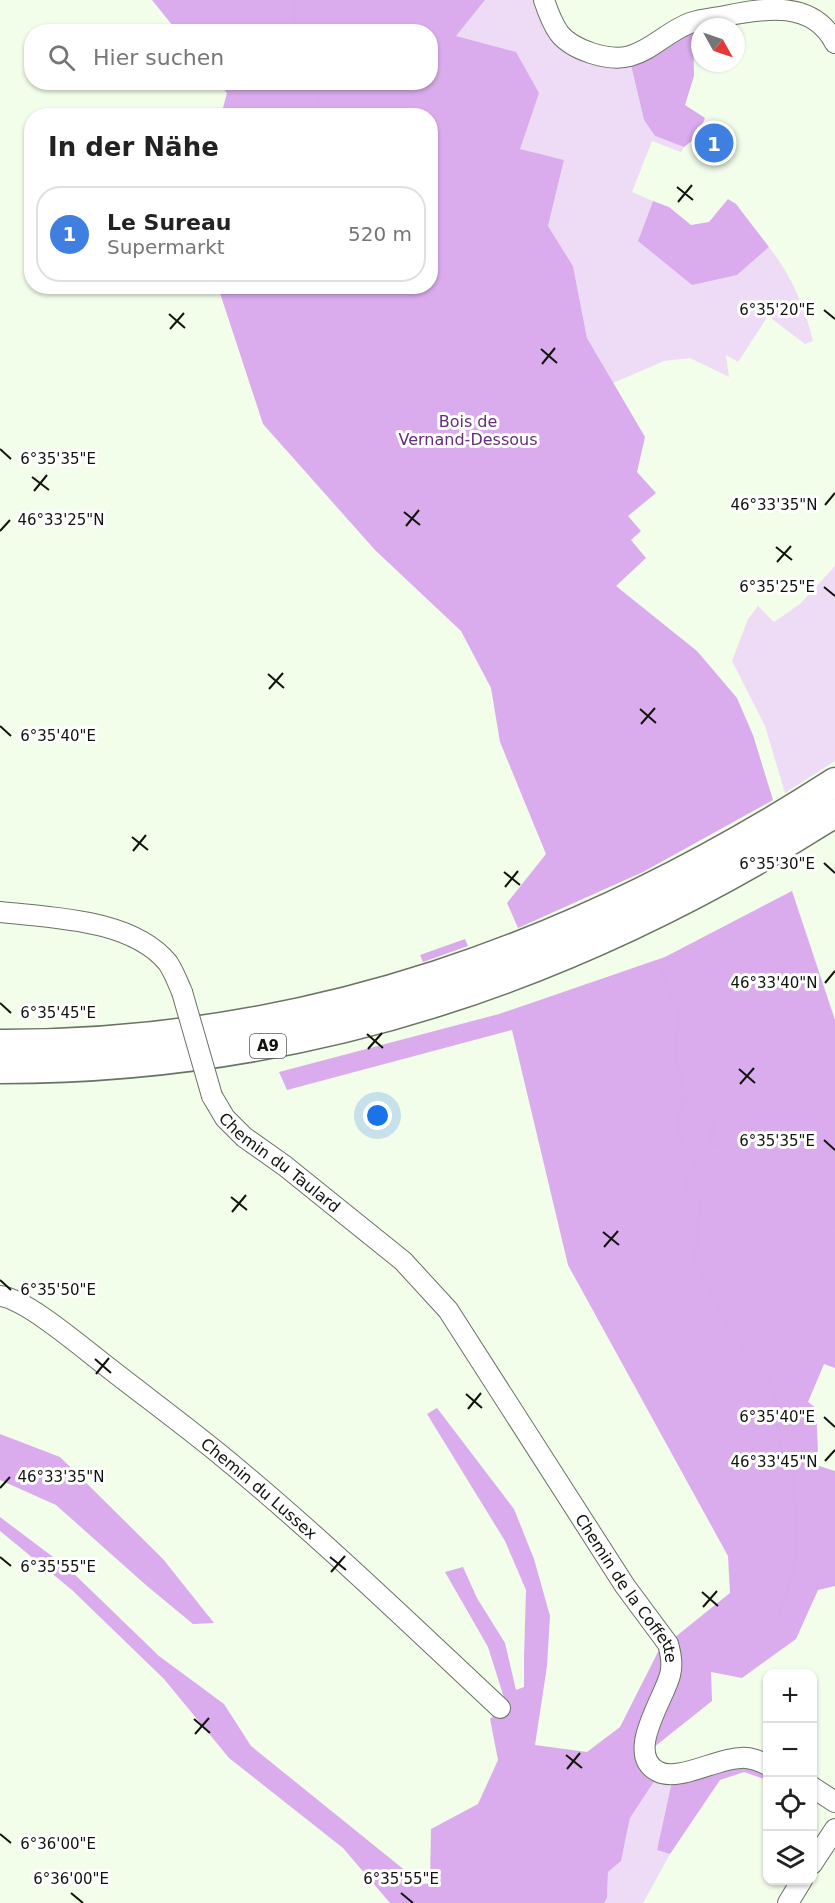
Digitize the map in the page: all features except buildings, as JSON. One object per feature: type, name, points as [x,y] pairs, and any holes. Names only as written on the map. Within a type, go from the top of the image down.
[{"type":"highway","name":"A9","points":[[804,817],[835,782]]},
{"type":"highway","name":"A9","points":[[0,1069],[61,1068],[208,1055],[282,1043],[398,1015],[470,993],[585,919],[804,817],[835,813]]},
{"type":"highway","name":"A9","points":[[0,1044],[122,1039],[186,1033],[249,1023],[314,1010],[522,960]]},
{"type":"street","points":[[544,0],[560,35],[581,49],[603,57],[629,57],[692,22],[776,9],[795,11],[815,21],[830,34],[835,44]]},
{"type":"street","name":"Chemin du Taulard","points":[[0,912],[64,919],[120,930],[139,938],[169,964],[182,992],[212,1096],[225,1119],[244,1137],[285,1166],[403,1261],[448,1310],[550,1472]]},
{"type":"street","name":"Chemin du Lussex","points":[[0,1296],[9,1297],[59,1329],[217,1452],[309,1531],[500,1707]]},
{"type":"street","name":"Chemin de la Coffette","points":[[550,1472],[625,1586],[668,1644],[672,1664],[670,1676],[650,1720],[644,1750],[649,1763],[659,1772],[667,1775],[741,1758],[763,1762]]},
{"type":"street","points":[[817,1790],[835,1802]]},
{"type":"street","points":[[817,1858],[835,1829]]},
{"type":"street","points":[[788,1903],[799,1885]]},
{"type":"shaded area","points":[[485,0],[540,0],[557,38],[630,61],[644,120],[655,136],[684,147],[681,152],[652,141],[632,192],[653,201],[638,241],[737,275],[769,247],[796,292],[813,341],[805,344],[768,316],[738,362],[726,355],[729,377],[690,358],[664,361],[613,383],[587,338],[573,266],[548,226],[564,160],[520,150],[455,36]]},
{"type":"shaded area","points":[[835,566],[835,761],[785,793],[765,726],[732,661],[748,619],[758,606],[774,622],[800,604]]},
{"type":"shaded area","points":[[465,939],[468,946],[423,962],[420,955]]},
{"type":"shaded area","points":[[655,1780],[672,1781],[657,1850],[670,1854],[643,1903],[604,1903],[607,1898],[608,1872],[621,1861],[630,1818]]},
{"type":"green space","name":"Bois de Vernand-Dessous","points":[[152,0],[485,0],[456,36],[516,52],[539,93],[520,149],[564,160],[548,226],[573,266],[587,338],[645,437],[637,472],[656,493],[628,516],[641,531],[631,540],[646,558],[616,586],[697,651],[737,698],[753,735],[773,800],[643,872],[518,928],[507,903],[546,854],[500,742],[491,688],[461,631],[375,550],[263,424],[220,294],[438,294],[438,108],[223,108],[227,93],[224,90],[438,90],[438,24],[171,24]]},
{"type":"green space","points":[[691,29],[691,72],[694,72],[694,76],[685,105],[705,118],[701,127],[698,127],[693,140],[684,147],[655,136],[644,120],[630,61]]},
{"type":"green space","points":[[728,199],[736,204],[769,247],[737,275],[692,285],[638,241],[653,201],[669,207],[691,225],[709,222]]},
{"type":"green space","points":[[792,891],[835,1020],[835,1368],[824,1364],[808,1402],[816,1408],[818,1451],[807,1462],[835,1471],[835,1586],[818,1590],[796,1639],[742,1678],[711,1672],[712,1701],[639,1759],[655,1780],[630,1818],[621,1861],[608,1872],[607,1898],[604,1903],[390,1903],[343,1848],[229,1758],[164,1679],[72,1590],[0,1531],[0,1517],[69,1569],[159,1656],[224,1704],[251,1746],[407,1872],[418,1885],[430,1883],[431,1829],[478,1804],[498,1760],[490,1719],[506,1704],[488,1647],[445,1572],[463,1567],[477,1598],[505,1643],[516,1690],[524,1687],[526,1590],[505,1541],[427,1414],[437,1408],[514,1509],[534,1559],[550,1616],[547,1666],[535,1745],[587,1752],[620,1727],[659,1650],[730,1593],[728,1556],[568,1265],[512,1030],[287,1090],[279,1072],[499,1014],[665,957]]},
{"type":"green space","points":[[0,1434],[60,1457],[163,1559],[214,1623],[193,1624],[56,1505],[0,1480]]},
{"type":"green space","points":[[744,1762],[763,1769],[763,1779],[744,1772],[720,1780],[670,1854],[657,1850],[672,1781]]},
{"type":"waterway","points":[[294,0],[295,24]]},
{"type":"waterway","points":[[318,108],[320,90]]},
{"type":"waterway","points":[[660,1722],[697,1676],[779,1618],[796,1558],[794,1475],[781,1454],[773,1386],[730,1330],[695,1259],[700,1201],[684,1188],[695,1163],[691,1152],[683,1144],[677,1132],[683,1098],[682,1078],[675,1059],[679,1014],[661,969]]},
{"type":"waterway","points":[[683,1098],[709,1114],[713,1120],[711,1143],[752,1160],[835,1225]]},
{"type":"waterway","points":[[618,1767],[638,1749]]},
{"type":"place","name":"Le Sureau","points":[[714,143]]}]
